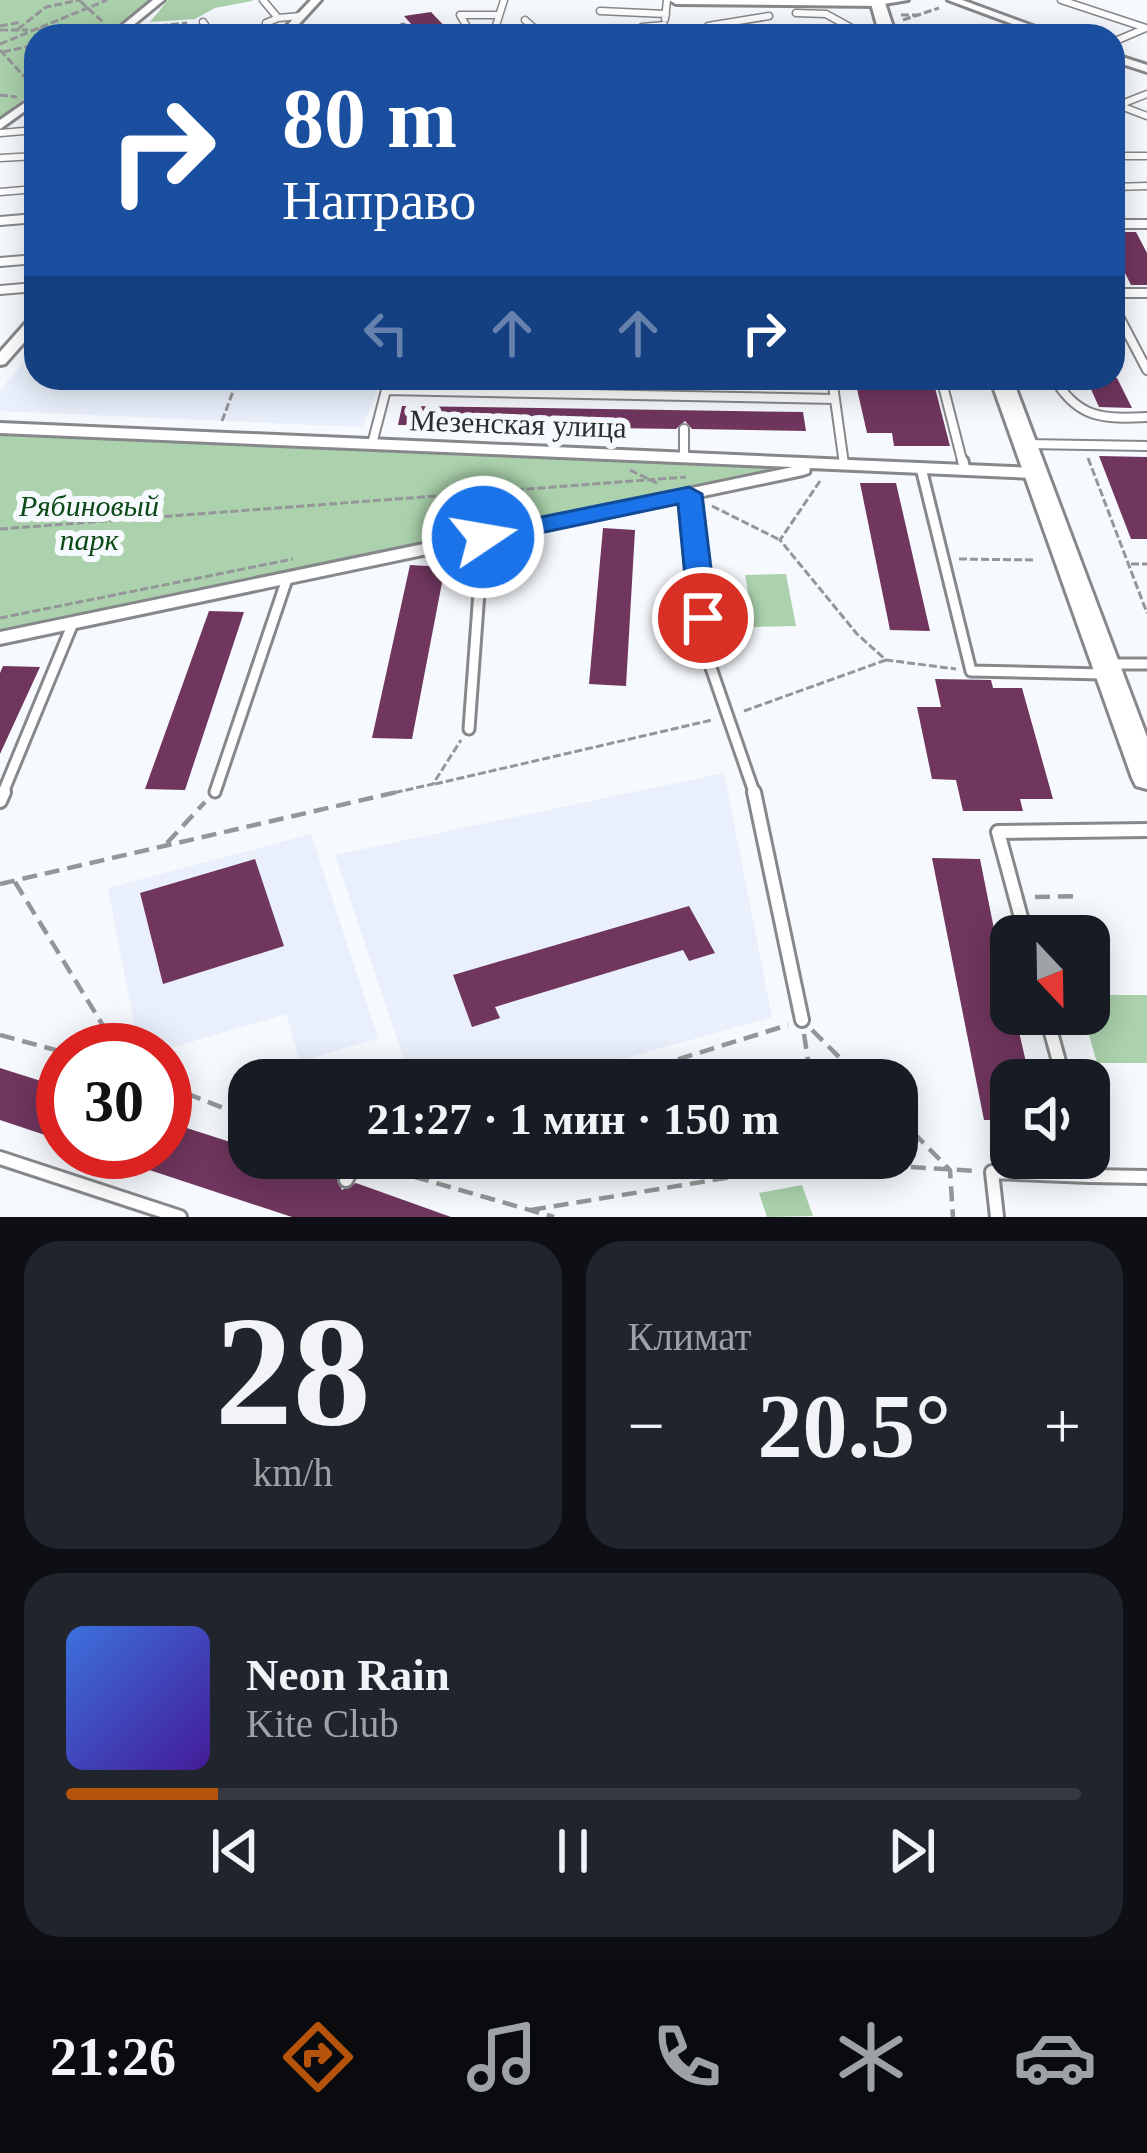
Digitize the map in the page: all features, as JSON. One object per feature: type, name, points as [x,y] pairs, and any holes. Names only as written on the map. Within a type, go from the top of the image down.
[{"type":"main road","points":[[1005,390],[1147,778]]},
{"type":"street","points":[[124,24],[159,0]]},
{"type":"street","points":[[293,24],[316,0]]},
{"type":"street","points":[[672,0],[882,5],[903,0]]},
{"type":"street","points":[[955,1],[1021,24]]},
{"type":"street","points":[[0,129],[24,105]]},
{"type":"street","points":[[0,361],[24,334]]},
{"type":"street","name":"Мезенская улица","points":[[0,428],[1034,473]]},
{"type":"street","points":[[0,638],[838,464]]},
{"type":"lane","points":[[263,0],[278,18]]},
{"type":"lane","points":[[497,24],[505,0]]},
{"type":"lane","points":[[665,24],[672,0]]},
{"type":"lane","points":[[1060,0],[1146,28],[1125,37]]},
{"type":"lane","points":[[600,11],[666,14]]},
{"type":"lane","points":[[796,13],[826,14],[849,24]]},
{"type":"lane","points":[[465,24],[460,15],[500,15]]},
{"type":"lane","points":[[266,24],[301,16]]},
{"type":"lane","points":[[720,24],[770,16]]},
{"type":"lane","points":[[526,20],[530,24]]},
{"type":"lane","points":[[1125,333],[1147,370]]},
{"type":"lane","points":[[372,444],[386,390],[835,399]]},
{"type":"lane","points":[[834,390],[838,464]]},
{"type":"lane","points":[[944,390],[965,470]]},
{"type":"lane","points":[[1060,390],[1068,406],[1084,416],[1147,417]]},
{"type":"lane","points":[[683,396],[683,411]]},
{"type":"lane","points":[[684,429],[684,458]]},
{"type":"lane","points":[[1024,444],[1147,446]]},
{"type":"lane","points":[[921,468],[970,671],[1147,664]]},
{"type":"lane","points":[[689,494],[708,659],[750,774],[802,1020]]},
{"type":"lane","points":[[469,729],[483,537]]},
{"type":"lane","points":[[215,792],[287,579]]},
{"type":"lane","points":[[0,802],[73,623]]},
{"type":"lane","points":[[1021,915],[998,832],[1147,830]]},
{"type":"lane","points":[[0,1159],[180,1217]]},
{"type":"lane","points":[[1110,1176],[1147,1177]]},
{"type":"lane","points":[[993,1179],[997,1217]]},
{"type":"path","points":[[18,30],[46,7],[80,0],[104,24]]},
{"type":"path","points":[[49,24],[107,0]]},
{"type":"path","points":[[896,24],[928,16],[955,1]]},
{"type":"path","points":[[882,5],[928,16]]},
{"type":"path","points":[[0,28],[26,22]]},
{"type":"path","points":[[0,28],[24,30]]},
{"type":"path","points":[[1,52],[24,87]]},
{"type":"path","points":[[216,437],[234,390]]},
{"type":"path","points":[[1083,445],[1147,613]]},
{"type":"path","points":[[780,540],[838,464]]},
{"type":"path","points":[[0,529],[649,481]]},
{"type":"path","points":[[689,494],[780,540],[857,634],[886,660]]},
{"type":"path","points":[[942,559],[1035,560]]},
{"type":"path","points":[[1128,563],[1147,564]]},
{"type":"path","points":[[0,884],[729,716],[886,660],[970,671]]},
{"type":"path","points":[[433,784],[469,729]]},
{"type":"path","points":[[164,846],[215,792]]},
{"type":"path","points":[[14,880],[101,1023]]},
{"type":"path","points":[[1016,897],[1081,896]]},
{"type":"path","points":[[678,1059],[802,1020]]},
{"type":"path","points":[[802,1020],[808,1059]]},
{"type":"path","points":[[802,1020],[841,1059]]},
{"type":"path","points":[[0,1035],[36,1045]]},
{"type":"path","points":[[192,1095],[228,1110]]},
{"type":"path","points":[[918,1137],[950,1170],[953,1217]]},
{"type":"path","points":[[918,1167],[990,1172]]},
{"type":"path","points":[[423,1179],[554,1217]]},
{"type":"path","points":[[531,1210],[712,1179]]},
{"type":"shaded area","points":[[24,362],[24,390],[378,390],[362,427],[0,411],[0,390]]},
{"type":"shaded area","points":[[724,773],[772,1017],[622,1059],[404,1059],[335,855]]},
{"type":"shaded area","points":[[311,834],[378,1038],[299,1059],[286,1014],[192,1042],[192,1023],[134,1023],[108,888]]},
{"type":"green space","points":[[0,0],[157,0],[121,24],[24,24],[24,99],[0,120]]},
{"type":"green space","points":[[168,0],[252,1],[215,8],[195,19],[150,22]]},
{"type":"green space","name":"Рябиновый парк","points":[[0,431],[803,466],[0,631]]},
{"type":"green space","points":[[786,574],[796,626],[754,627],[745,575]]},
{"type":"green space","points":[[1110,995],[1147,995],[1147,1063],[1096,1059],[1089,1035],[1110,1035]]},
{"type":"green space","points":[[802,1185],[813,1216],[767,1217],[759,1193]]},
{"type":"building","points":[[431,12],[442,24],[411,24],[404,16]]},
{"type":"building","points":[[1125,232],[1136,232],[1147,253],[1147,285],[1131,285],[1125,273]]},
{"type":"building","points":[[857,390],[936,390],[950,446],[894,446],[892,433],[867,433]]},
{"type":"building","points":[[1091,390],[1123,390],[1132,408],[1099,407]]},
{"type":"building","points":[[402,406],[803,412],[806,431],[692,429],[685,421],[676,429],[398,425]]},
{"type":"building","points":[[1099,456],[1147,457],[1147,539],[1131,539]]},
{"type":"building","points":[[860,483],[896,483],[930,631],[890,630]]},
{"type":"building","points":[[603,528],[635,530],[626,686],[589,684]]},
{"type":"building","points":[[410,565],[445,567],[412,739],[372,738]]},
{"type":"building","points":[[209,611],[244,612],[185,790],[145,789]]},
{"type":"building","points":[[3,666],[40,667],[0,754],[0,673]]},
{"type":"building","points":[[935,679],[991,680],[993,688],[1022,688],[1053,799],[1020,799],[1023,811],[963,811],[956,780],[932,779],[917,707],[941,707]]},
{"type":"building","points":[[932,858],[980,859],[991,915],[990,1035],[1020,1035],[1025,1059],[990,1059],[990,1120],[984,1120]]},
{"type":"building","points":[[255,859],[284,946],[163,984],[140,893]]},
{"type":"building","points":[[689,906],[715,953],[689,961],[683,950],[495,1007],[500,1018],[472,1027],[453,975]]},
{"type":"building","points":[[0,1068],[36,1079],[36,1132],[0,1120]]},
{"type":"building","points":[[192,1130],[228,1141],[228,1179],[337,1179],[342,1190],[356,1183],[451,1217],[292,1217],[177,1179],[192,1179]]},
{"type":"route","points":[[483,537],[689,494],[703,618]]}]
